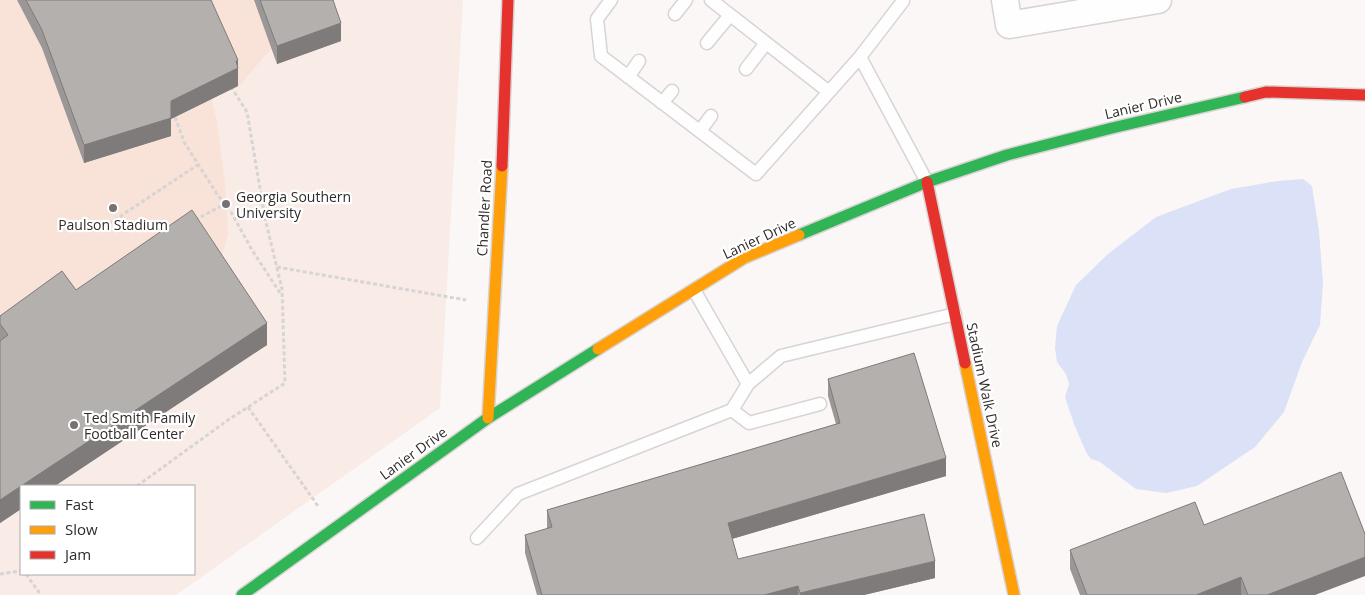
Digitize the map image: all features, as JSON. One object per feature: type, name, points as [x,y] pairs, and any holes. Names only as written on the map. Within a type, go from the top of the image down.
[{"type":"street","name":"Chandler Road","points":[[488,418],[503,139],[508,0]]},
{"type":"street","points":[[1005,0],[1009,25],[1158,0]]},
{"type":"street","name":"Lanier Drive","points":[[242,595],[488,418],[744,258],[927,182],[1007,155],[1045,145],[1266,92],[1365,95]]},
{"type":"street","name":"Stadium Walk Drive","points":[[927,182],[1014,595]]},
{"type":"lane","points":[[611,0],[597,19],[601,56],[756,174],[860,58],[904,2],[903,0]]},
{"type":"lane","points":[[675,14],[686,0]]},
{"type":"lane","points":[[711,0],[829,92]]},
{"type":"lane","points":[[707,43],[730,15]]},
{"type":"lane","points":[[746,69],[766,43]]},
{"type":"lane","points":[[860,58],[927,182]]},
{"type":"lane","points":[[628,77],[639,61]]},
{"type":"lane","points":[[662,103],[672,91]]},
{"type":"lane","points":[[700,131],[711,116]]},
{"type":"lane","points":[[694,290],[748,384]]},
{"type":"lane","points":[[477,538],[518,494],[732,410],[748,384],[781,356],[955,314]]},
{"type":"lane","points":[[732,410],[749,423],[820,404]]},
{"type":"path","points":[[138,485],[228,420],[285,383],[282,289],[265,218],[247,112],[228,82]]},
{"type":"path","points":[[175,117],[184,142],[225,204],[282,297]]},
{"type":"path","points":[[98,232],[199,164]]},
{"type":"path","points":[[189,223],[225,204]]},
{"type":"path","points":[[276,267],[494,305]]},
{"type":"path","points":[[248,407],[334,529]]},
{"type":"path","points":[[0,574],[20,571]]},
{"type":"path","points":[[27,575],[41,595]]},
{"type":"shaded area","name":"Georgia Southern University","points":[[0,0],[463,0],[440,408],[176,595],[0,595]]},
{"type":"shaded area","name":"Paulson Stadium","points":[[0,0],[314,0],[238,87],[203,63],[217,122],[225,183],[228,233],[219,269],[0,464]]},
{"type":"water","points":[[1303,179],[1312,186],[1319,231],[1323,283],[1320,325],[1302,362],[1284,412],[1255,447],[1197,486],[1166,493],[1136,489],[1100,462],[1091,459],[1074,424],[1065,397],[1069,384],[1066,374],[1057,362],[1055,348],[1057,326],[1076,285],[1108,254],[1156,217],[1231,189]]},
{"type":"building","points":[[26,0],[211,0],[238,60],[236,61],[238,68],[171,101],[171,118],[84,145],[42,30]]},
{"type":"building","points":[[260,0],[333,0],[341,23],[277,46]]},
{"type":"building","name":"Ted Smith Family Football Center","points":[[192,210],[267,323],[0,500],[0,341],[8,335],[0,324],[0,316],[62,271],[76,290]]},
{"type":"building","points":[[914,353],[946,458],[728,523],[738,559],[924,514],[935,561],[800,593],[798,586],[764,595],[542,595],[525,535],[552,527],[547,510],[840,423],[828,379]]},
{"type":"building","points":[[1341,472],[1365,534],[1365,557],[1267,595],[1248,595],[1241,577],[1196,595],[1087,595],[1070,550],[1195,502],[1204,525]]},
{"type":"traffic: fast","points":[[799,235],[927,182],[1007,155],[1245,97]]},
{"type":"traffic: fast","points":[[242,595],[488,418],[598,349]]},
{"type":"traffic: slow","points":[[488,418],[502,166]]},
{"type":"traffic: slow","points":[[598,349],[744,258],[799,235]]},
{"type":"traffic: slow","points":[[965,363],[1014,595]]},
{"type":"traffic: jam","points":[[502,166],[508,0]]},
{"type":"traffic: jam","points":[[1245,97],[1266,92],[1365,95]]},
{"type":"traffic: jam","points":[[927,182],[965,363]]},
{"type":"place","name":"Georgia Southern University","points":[[226,204]]},
{"type":"place","name":"Paulson Stadium","points":[[113,208]]},
{"type":"place","name":"Ted Smith Family Football Center","points":[[74,425]]}]
